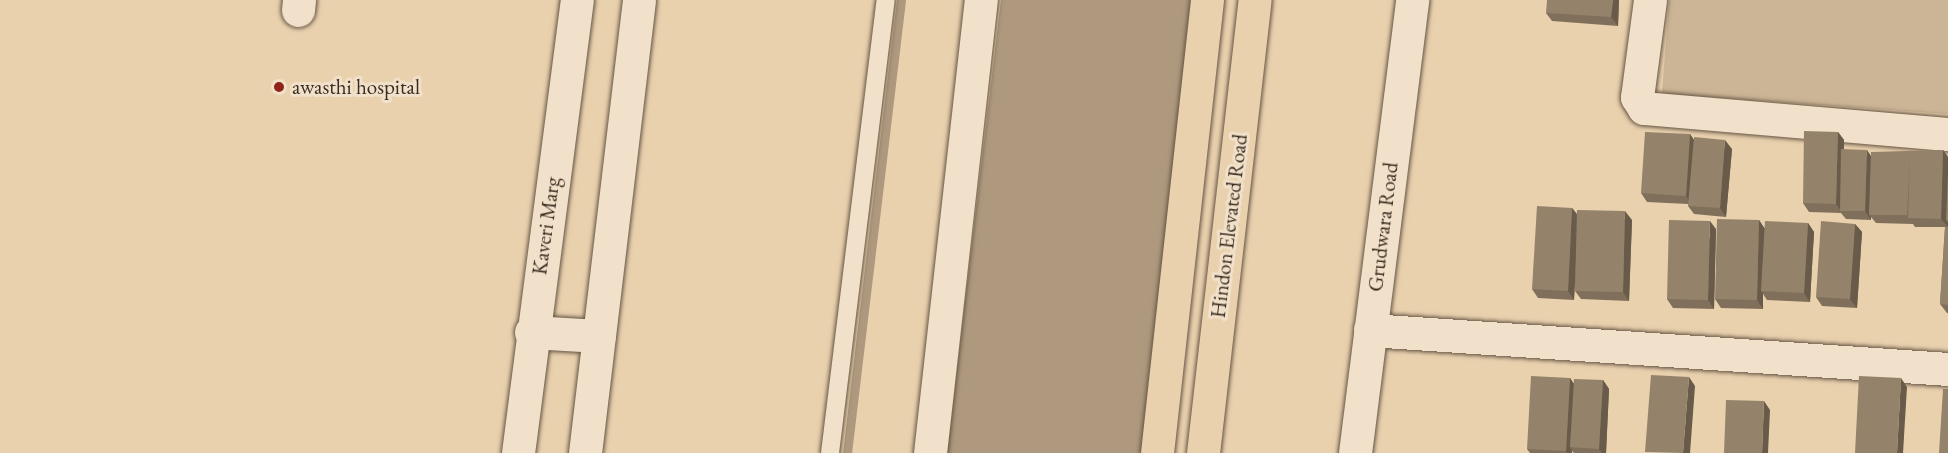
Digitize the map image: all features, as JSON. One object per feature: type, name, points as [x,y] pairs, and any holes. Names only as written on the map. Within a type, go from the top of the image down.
[{"type":"highway","points":[[1158,453],[1207,0]]},
{"type":"highway","name":"Hindon Elevated Road","points":[[1203,453],[1255,0]]},
{"type":"street","name":"Kaveri Marg","points":[[518,453],[531,332],[577,0]]},
{"type":"street","points":[[585,453],[639,0]]},
{"type":"street","points":[[930,453],[981,0]]},
{"type":"street","name":"Grudwara Road","points":[[1355,453],[1412,0]]},
{"type":"street","points":[[1650,0],[1637,97],[1644,108],[1948,134]]},
{"type":"street","points":[[1370,330],[1948,369]]},
{"type":"street","points":[[531,332],[599,336]]},
{"type":"lane","points":[[830,453],[886,0]]},
{"type":"shaded area","points":[[1001,0],[1195,0],[1141,453],[947,453]]},
{"type":"shaded area","points":[[1669,0],[1948,0],[1948,114],[1662,94]]},
{"type":"building","points":[[1547,0],[1613,0],[1611,17],[1546,13]]},
{"type":"building","points":[[1804,131],[1838,132],[1836,204],[1803,203]]},
{"type":"building","points":[[1645,132],[1690,134],[1686,196],[1641,193]]},
{"type":"building","points":[[1694,137],[1725,140],[1720,208],[1688,206]]},
{"type":"building","points":[[1841,149],[1867,150],[1865,211],[1840,211]]},
{"type":"building","points":[[1943,150],[1941,219],[1908,218],[1910,158],[1907,215],[1869,215],[1871,152]]},
{"type":"building","points":[[1948,172],[1948,221],[1946,220]]},
{"type":"building","points":[[1537,206],[1572,208],[1568,291],[1532,289]]},
{"type":"building","points":[[1577,210],[1625,211],[1623,292],[1575,291]]},
{"type":"building","points":[[1717,219],[1759,220],[1757,300],[1715,299]]},
{"type":"building","points":[[1669,220],[1710,221],[1708,300],[1667,299]]},
{"type":"building","points":[[1765,221],[1808,223],[1804,293],[1761,291]]},
{"type":"building","points":[[1821,221],[1855,224],[1850,299],[1816,297]]},
{"type":"building","points":[[1945,227],[1948,227],[1948,305],[1940,304]]},
{"type":"building","points":[[1651,375],[1689,377],[1683,453],[1645,452]]},
{"type":"building","points":[[1531,376],[1570,378],[1566,451],[1527,449]]},
{"type":"building","points":[[1859,376],[1901,378],[1897,453],[1855,453]]},
{"type":"building","points":[[1574,379],[1603,380],[1599,449],[1570,447]]},
{"type":"building","points":[[1943,389],[1948,389],[1948,453],[1939,453]]},
{"type":"building","points":[[1726,400],[1764,401],[1762,453],[1724,453]]},
{"type":"waterway","points":[[847,453],[901,0]]},
{"type":"place","name":"awasthi hospital","points":[[279,87]]}]
